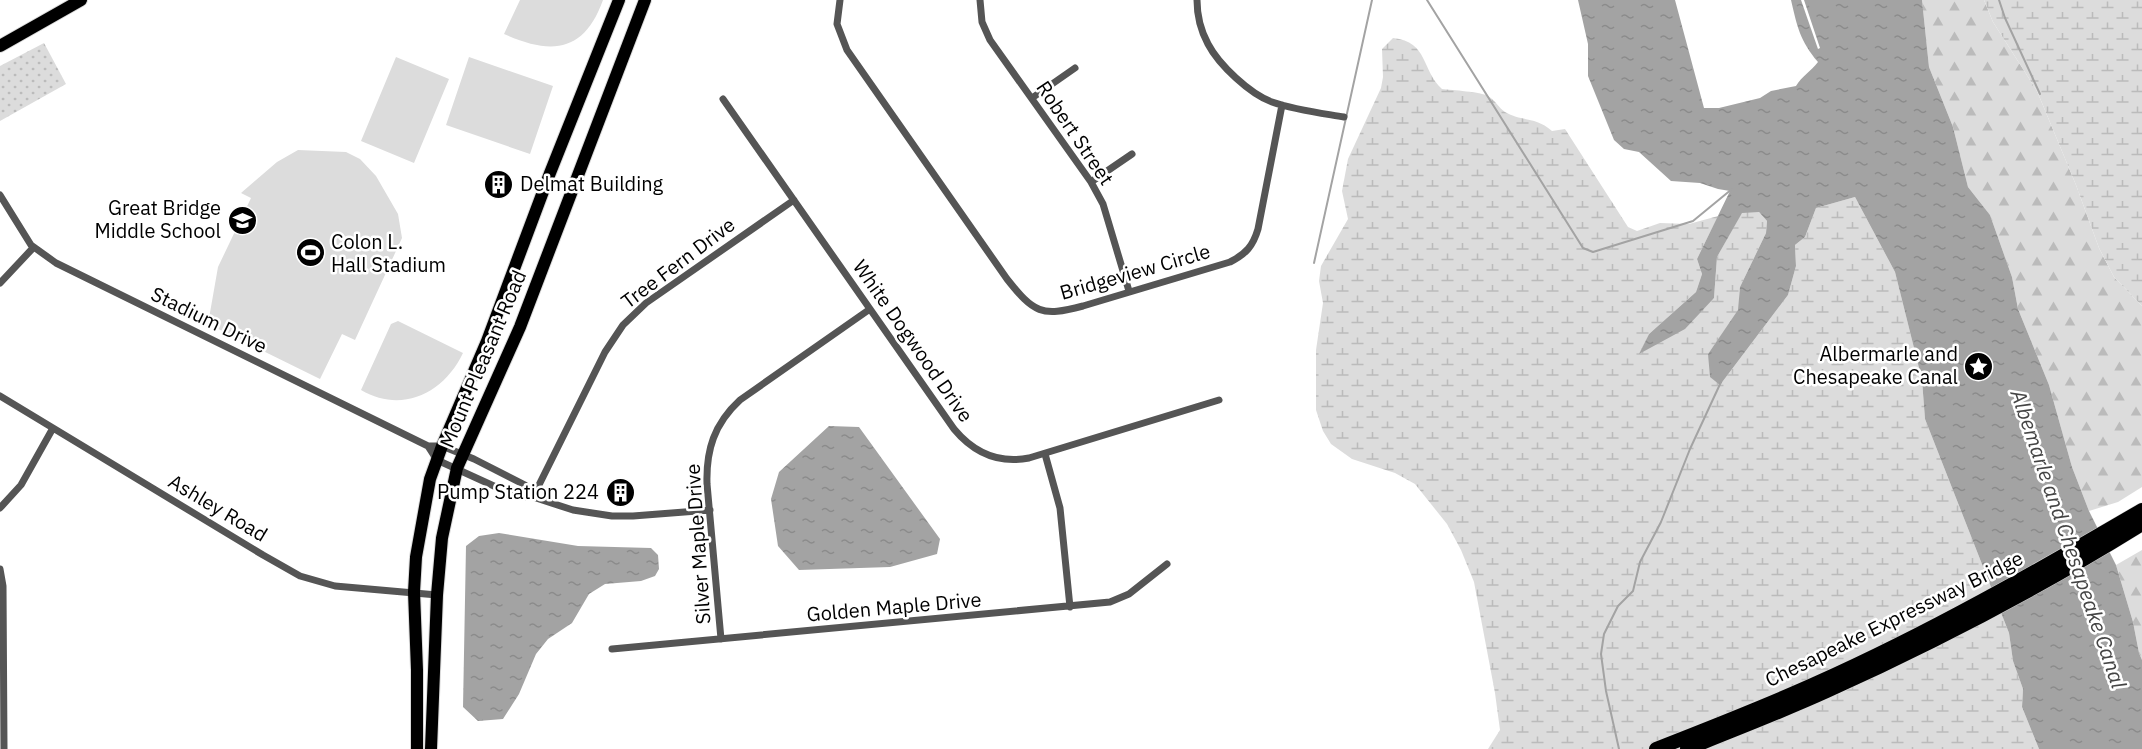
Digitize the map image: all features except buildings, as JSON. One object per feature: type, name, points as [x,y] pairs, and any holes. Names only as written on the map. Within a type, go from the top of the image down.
[{"type":"highway","name":"Chesapeake Expressway Bridge","points":[[1656,749],[1817,683],[1931,628],[2032,574],[2142,510]]},
{"type":"highway","name":"Chesapeake Expressway Bridge","points":[[1687,749],[1824,693],[1880,666],[2005,603],[2142,524]]},
{"type":"main road","points":[[0,46],[81,0]]},
{"type":"main road","name":"Mount Pleasant Road","points":[[417,749],[414,592],[416,557],[424,508],[442,446],[487,341],[550,173],[619,0]]},
{"type":"main road","name":"Mount Pleasant Road","points":[[431,749],[437,595],[442,538],[458,468],[520,327],[645,0]]},
{"type":"street","name":"Bridgeview Circle","points":[[840,0],[837,24],[847,50],[1021,297],[1038,310],[1064,311],[1230,262],[1250,249],[1258,229],[1282,105]]},
{"type":"street","name":"Robert Street","points":[[980,0],[980,15],[986,31],[1091,182],[1103,204],[1129,291]]},
{"type":"street","points":[[1197,0],[1204,37],[1219,60],[1254,92],[1282,105],[1344,117]]},
{"type":"street","points":[[1032,98],[1075,68]]},
{"type":"street","name":"White Dogwood Drive","points":[[723,99],[966,443],[1001,460],[1021,460],[1220,400]]},
{"type":"street","points":[[1091,182],[1132,154]]},
{"type":"street","name":"Stadium Drive","points":[[0,195],[33,248],[56,263],[428,446],[442,446],[525,485],[533,497]]},
{"type":"street","name":"Tree Fern Drive","points":[[533,497],[605,352],[623,325],[646,303],[794,200]]},
{"type":"street","points":[[0,283],[33,248]]},
{"type":"street","name":"Silver Maple Drive","points":[[721,639],[706,464],[709,446],[715,432],[728,412],[750,392],[870,309]]},
{"type":"street","name":"Ashley Road","points":[[0,396],[300,576],[335,586],[437,595]]},
{"type":"street","points":[[0,508],[21,485],[53,428]]},
{"type":"street","points":[[428,446],[437,460]]},
{"type":"street","points":[[1045,454],[1060,508],[1070,607]]},
{"type":"street","name":"Stadium Drive","points":[[437,460],[518,497],[533,497],[573,510],[612,516],[633,516],[710,510]]},
{"type":"street","name":"Golden Maple Drive","points":[[612,649],[1110,602],[1133,591],[1167,564]]},
{"type":"street","points":[[0,569],[3,586],[2,729],[4,749]]},
{"type":"green space","points":[[520,0],[603,0],[595,18],[576,40],[564,45],[551,46],[521,41],[504,34]]},
{"type":"green space","points":[[1922,0],[1984,0],[1993,22],[2037,91],[2099,248],[2114,277],[2142,306],[2142,487],[2118,502],[2089,511],[2072,467],[2049,385],[2018,309],[2012,277],[1990,215],[1968,187],[1953,127],[1929,67]]},
{"type":"green space","points":[[1984,0],[2142,0],[2142,306],[2114,277],[2099,248],[2037,91],[1993,22]]},
{"type":"green space","points":[[1393,38],[1413,45],[1419,51],[1435,82],[1442,89],[1484,95],[1511,115],[1540,123],[1552,131],[1565,129],[1628,227],[1637,231],[1660,223],[1689,224],[1718,216],[1697,259],[1702,274],[1696,292],[1649,334],[1640,353],[1660,341],[1714,298],[1717,257],[1742,212],[1759,212],[1767,221],[1766,233],[1740,287],[1739,310],[1708,354],[1720,385],[1788,295],[1796,266],[1795,245],[1805,237],[1816,208],[1855,197],[1895,272],[1922,380],[1925,419],[2009,633],[2013,661],[2023,689],[2022,707],[2039,749],[1488,749],[1500,730],[1495,693],[1474,582],[1461,550],[1447,524],[1415,484],[1395,473],[1352,459],[1331,444],[1323,431],[1316,410],[1316,350],[1323,303],[1319,281],[1321,266],[1348,219],[1342,191],[1348,159],[1381,88],[1382,49]]},
{"type":"green space","points":[[44,43],[66,84],[0,121],[0,66]]},
{"type":"green space","points":[[396,57],[449,79],[414,163],[361,141]]},
{"type":"green space","points":[[469,57],[553,86],[530,154],[446,125]]},
{"type":"green space","name":"Colon L. Hall Stadium","points":[[298,150],[346,152],[360,159],[376,176],[398,214],[402,238],[355,340],[342,334],[320,379],[208,324],[218,267],[251,198],[241,193],[277,162]]},
{"type":"green space","points":[[398,321],[463,353],[445,379],[433,389],[420,396],[392,400],[376,397],[361,390],[391,324]]},
{"type":"green space","points":[[2142,550],[2142,660],[2116,565]]},
{"type":"water","name":"Albermarle and Chesapeake Canal","points":[[1578,0],[1675,0],[1704,108],[1719,108],[1760,98],[1771,91],[1796,86],[1818,62],[1800,33],[1791,0],[1922,0],[1929,67],[1953,127],[1968,187],[1990,215],[2012,277],[2018,309],[2049,385],[2072,467],[2089,511],[2116,565],[2133,622],[2142,660],[2142,749],[2039,749],[2022,707],[2023,689],[2013,661],[2009,633],[1925,419],[1922,380],[1895,272],[1855,197],[1816,208],[1805,237],[1795,245],[1796,266],[1788,295],[1720,385],[1710,377],[1708,354],[1738,310],[1740,287],[1766,233],[1767,221],[1759,212],[1742,213],[1717,257],[1714,298],[1685,329],[1639,354],[1649,334],[1696,292],[1702,274],[1697,259],[1730,191],[1700,183],[1671,181],[1639,152],[1624,149],[1614,140],[1588,76],[1588,44]]},
{"type":"water","points":[[829,426],[859,427],[940,539],[937,554],[890,567],[799,570],[778,546],[771,499],[779,472]]},
{"type":"water","points":[[499,533],[578,546],[651,548],[658,555],[659,569],[655,576],[641,581],[605,584],[589,594],[572,623],[548,639],[536,654],[519,694],[503,719],[478,721],[463,707],[466,546],[479,536]]},
{"type":"pier","points":[[1801,0],[1804,0],[1820,48],[1818,49]]},
{"type":"waterway","points":[[1314,263],[1372,0]]},
{"type":"waterway","points":[[1427,0],[1583,248],[1593,252],[1693,221],[1732,189]]},
{"type":"waterway","points":[[1999,0],[2040,94]]},
{"type":"waterway","points":[[1619,749],[1606,691],[1601,654],[1604,634],[1618,606],[1633,591],[1640,562],[1661,522],[1690,449],[1721,382]]},
{"type":"place","name":"Delmat Building","points":[[499,184]]},
{"type":"place","name":"Great Bridge Middle School","points":[[242,220]]},
{"type":"place","name":"Colon L. Hall Stadium","points":[[310,253]]},
{"type":"place","name":"Albermarle and Chesapeake Canal","points":[[1979,366]]},
{"type":"place","name":"Pump Station 224","points":[[620,492]]},
{"type":"water label","name":"Albemarle and Chesapeake Canal","points":[[2068,539]]}]
